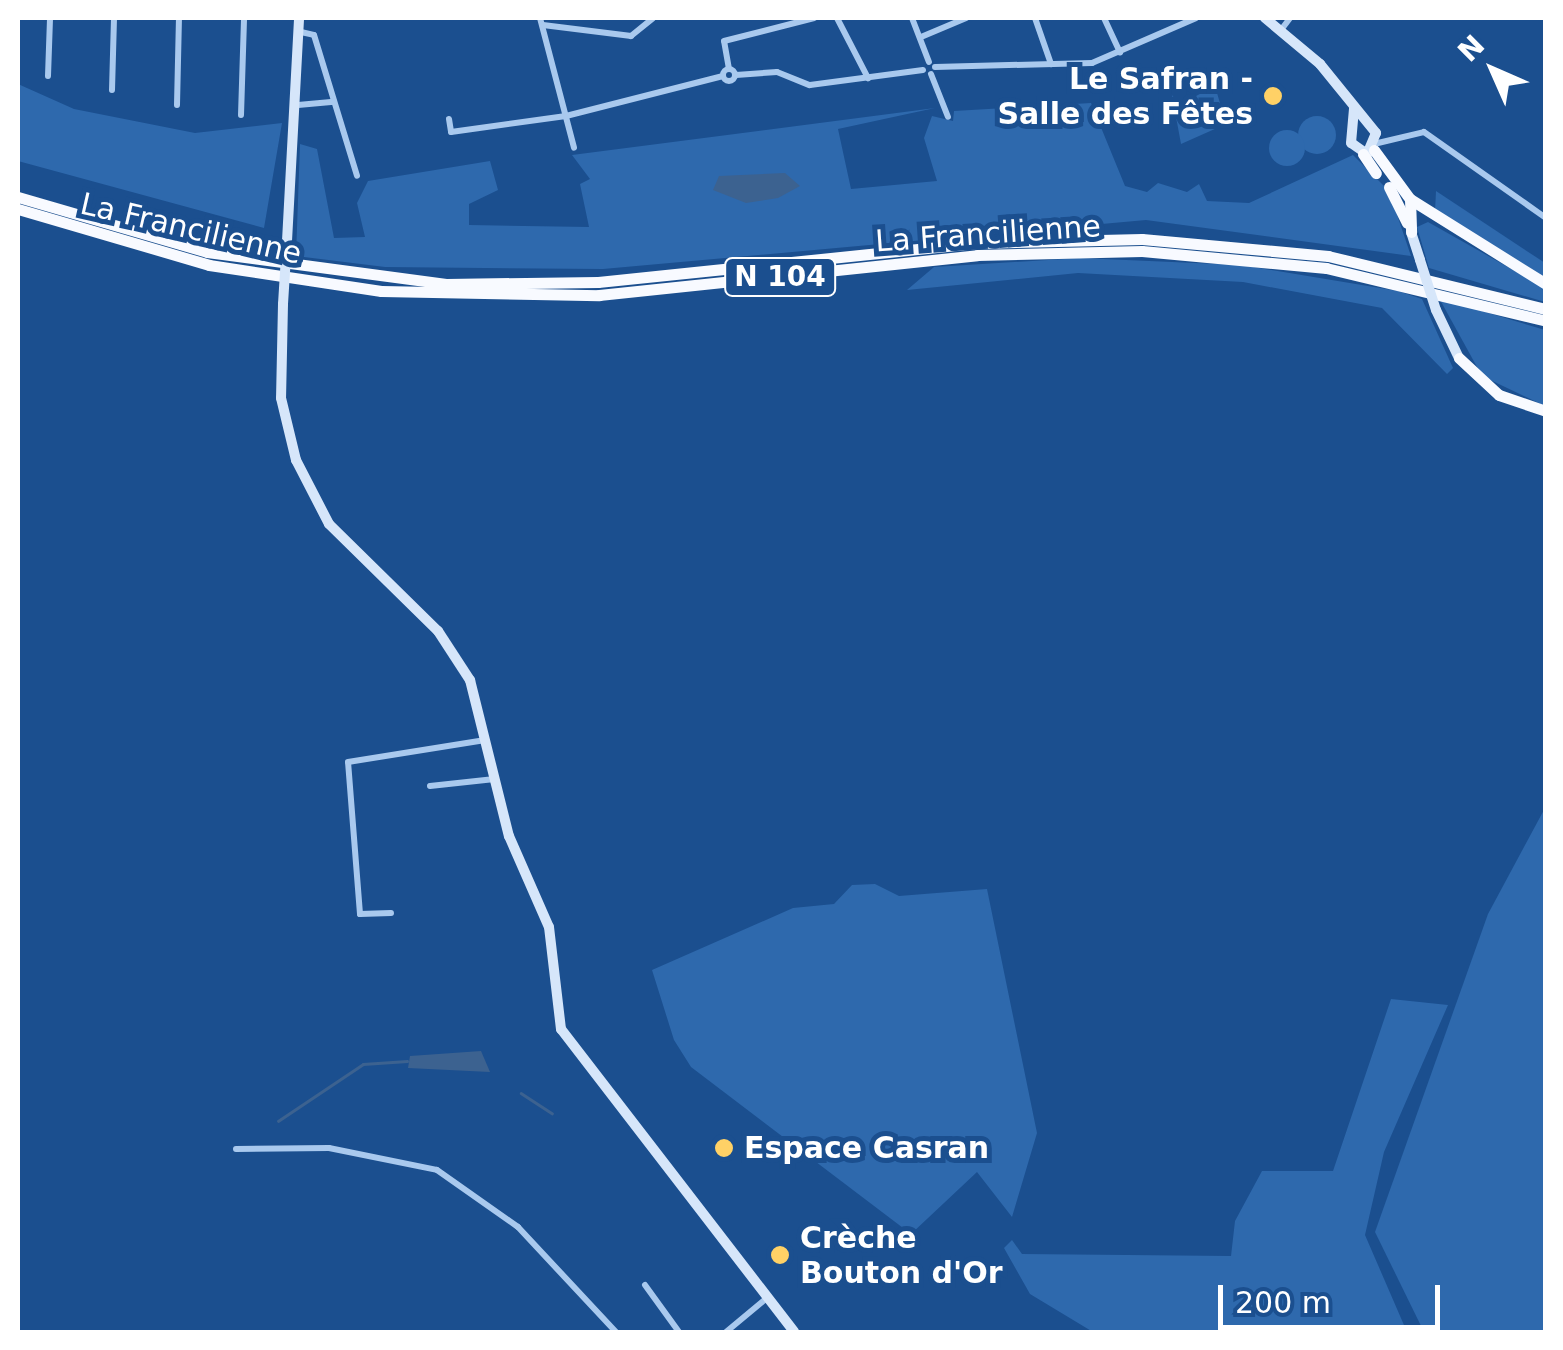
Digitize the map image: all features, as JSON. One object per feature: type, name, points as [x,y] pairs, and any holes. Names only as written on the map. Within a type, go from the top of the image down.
[{"type":"highway","points":[[1372,149],[1410,199],[1432,219],[1546,284]]},
{"type":"highway","points":[[1372,149],[1411,232]]},
{"type":"highway","name":"La Francilienne","points":[[18,197],[207,252],[446,284],[598,282],[976,243],[1142,238],[1328,256],[1546,309]]},
{"type":"highway","points":[[1410,199],[1411,232]]},
{"type":"highway","name":"La Francilienne","points":[[18,210],[209,265],[381,291],[599,295],[962,256],[1142,251],[1326,268],[1546,322]]},
{"type":"highway","points":[[1411,232],[1432,219]]},
{"type":"highway","points":[[1459,358],[1499,395],[1546,411]]},
{"type":"main road","points":[[299,18],[298,105],[283,304],[281,398],[310,494],[349,549],[457,656],[548,927],[560,1029],[794,1332]]},
{"type":"main road","points":[[1264,18],[1281,30],[1354,107],[1368,128],[1372,149],[1352,143],[1354,107]]},
{"type":"main road","points":[[1355,132],[1368,128]]},
{"type":"main road","points":[[1411,232],[1436,310],[1459,358]]},
{"type":"street","points":[[48,76],[50,18]]},
{"type":"street","points":[[112,90],[114,18]]},
{"type":"street","points":[[176,105],[179,18]]},
{"type":"street","points":[[241,114],[244,18]]},
{"type":"street","points":[[574,148],[541,21],[631,36],[653,18]]},
{"type":"street","points":[[729,73],[724,41],[814,18]]},
{"type":"street","points":[[838,18],[868,78]]},
{"type":"street","points":[[912,18],[948,117]]},
{"type":"street","points":[[921,38],[966,18]]},
{"type":"street","points":[[1035,18],[1051,64]]},
{"type":"street","points":[[1104,18],[1120,52]]},
{"type":"street","points":[[449,120],[451,132],[566,116],[729,73],[777,72],[810,84],[930,69],[1051,64],[1120,52],[1196,18]]},
{"type":"street","points":[[1281,30],[1290,18]]},
{"type":"street","points":[[301,32],[314,35],[357,176]]},
{"type":"street","points":[[298,105],[334,102]]},
{"type":"street","points":[[1372,149],[1424,132],[1546,218]]},
{"type":"street","points":[[392,913],[360,914],[348,762],[486,739]]},
{"type":"street","points":[[430,786],[496,778]]},
{"type":"street","points":[[236,1149],[329,1148],[437,1170],[518,1227],[616,1332]]},
{"type":"street","points":[[645,1284],[679,1332]]},
{"type":"street","points":[[726,1332],[769,1296]]},
{"type":"shaded area","points":[[18,84],[74,109],[195,133],[282,123],[264,228],[18,161]]},
{"type":"shaded area","points":[[1215,86],[1226,124],[1181,144],[1172,95],[1179,105]]},
{"type":"shaded area","points":[[1091,103],[1125,186],[1147,192],[1158,183],[1187,192],[1199,184],[1207,201],[1249,203],[1353,155],[1389,191],[1411,256],[1146,220],[603,269],[385,267],[296,256],[300,144],[317,149],[334,238],[365,237],[357,203],[368,181],[490,161],[498,190],[469,204],[469,225],[589,227],[580,184],[590,179],[572,155],[935,108],[838,129],[851,189],[937,181],[924,138],[932,116],[953,121],[954,111]]},
{"type":"shaded area","points":[[1317,116],[1330,122],[1336,135],[1330,148],[1317,154],[1304,148],[1298,135],[1304,122]]},
{"type":"shaded area","points":[[1287,130],[1300,135],[1305,148],[1300,161],[1287,166],[1274,161],[1269,148],[1274,135]]},
{"type":"shaded area","points":[[785,173],[800,186],[778,198],[746,203],[713,190],[719,176]]},
{"type":"shaded area","points":[[1436,191],[1545,263],[1545,277],[1435,212]]},
{"type":"shaded area","points":[[1428,222],[1545,288],[1545,302],[1429,268],[1417,227]]},
{"type":"shaded area","points":[[1080,258],[1241,265],[1398,291],[1422,299],[1453,368],[1447,374],[1382,308],[1243,282],[1078,273],[907,290],[934,267]]},
{"type":"shaded area","points":[[1439,298],[1545,330],[1545,406],[1482,376]]},
{"type":"shaded area","points":[[1545,808],[1545,1332],[1424,1332],[1375,1232],[1488,914]]},
{"type":"shaded area","points":[[875,884],[899,896],[987,889],[1037,1133],[1012,1217],[977,1172],[911,1234],[691,1067],[674,1040],[652,970],[793,908],[834,904],[852,885]]},
{"type":"shaded area","points":[[1391,999],[1448,1005],[1384,1152],[1365,1235],[1407,1332],[1093,1332],[1030,1294],[1004,1248],[1012,1240],[1022,1254],[1231,1256],[1235,1221],[1262,1171],[1333,1171]]},
{"type":"shaded area","points":[[481,1051],[490,1072],[408,1068],[410,1056]]},
{"type":"waterway","points":[[278,1121],[363,1064],[407,1061]]},
{"type":"waterway","points":[[521,1093],[552,1113]]},
{"type":"place","name":"Le Safran - Salle des Fêtes","points":[[1273,96]]},
{"type":"place","name":"Espace Casran","points":[[724,1148]]},
{"type":"place","name":"Crèche Bouton d'Or","points":[[780,1255]]}]
